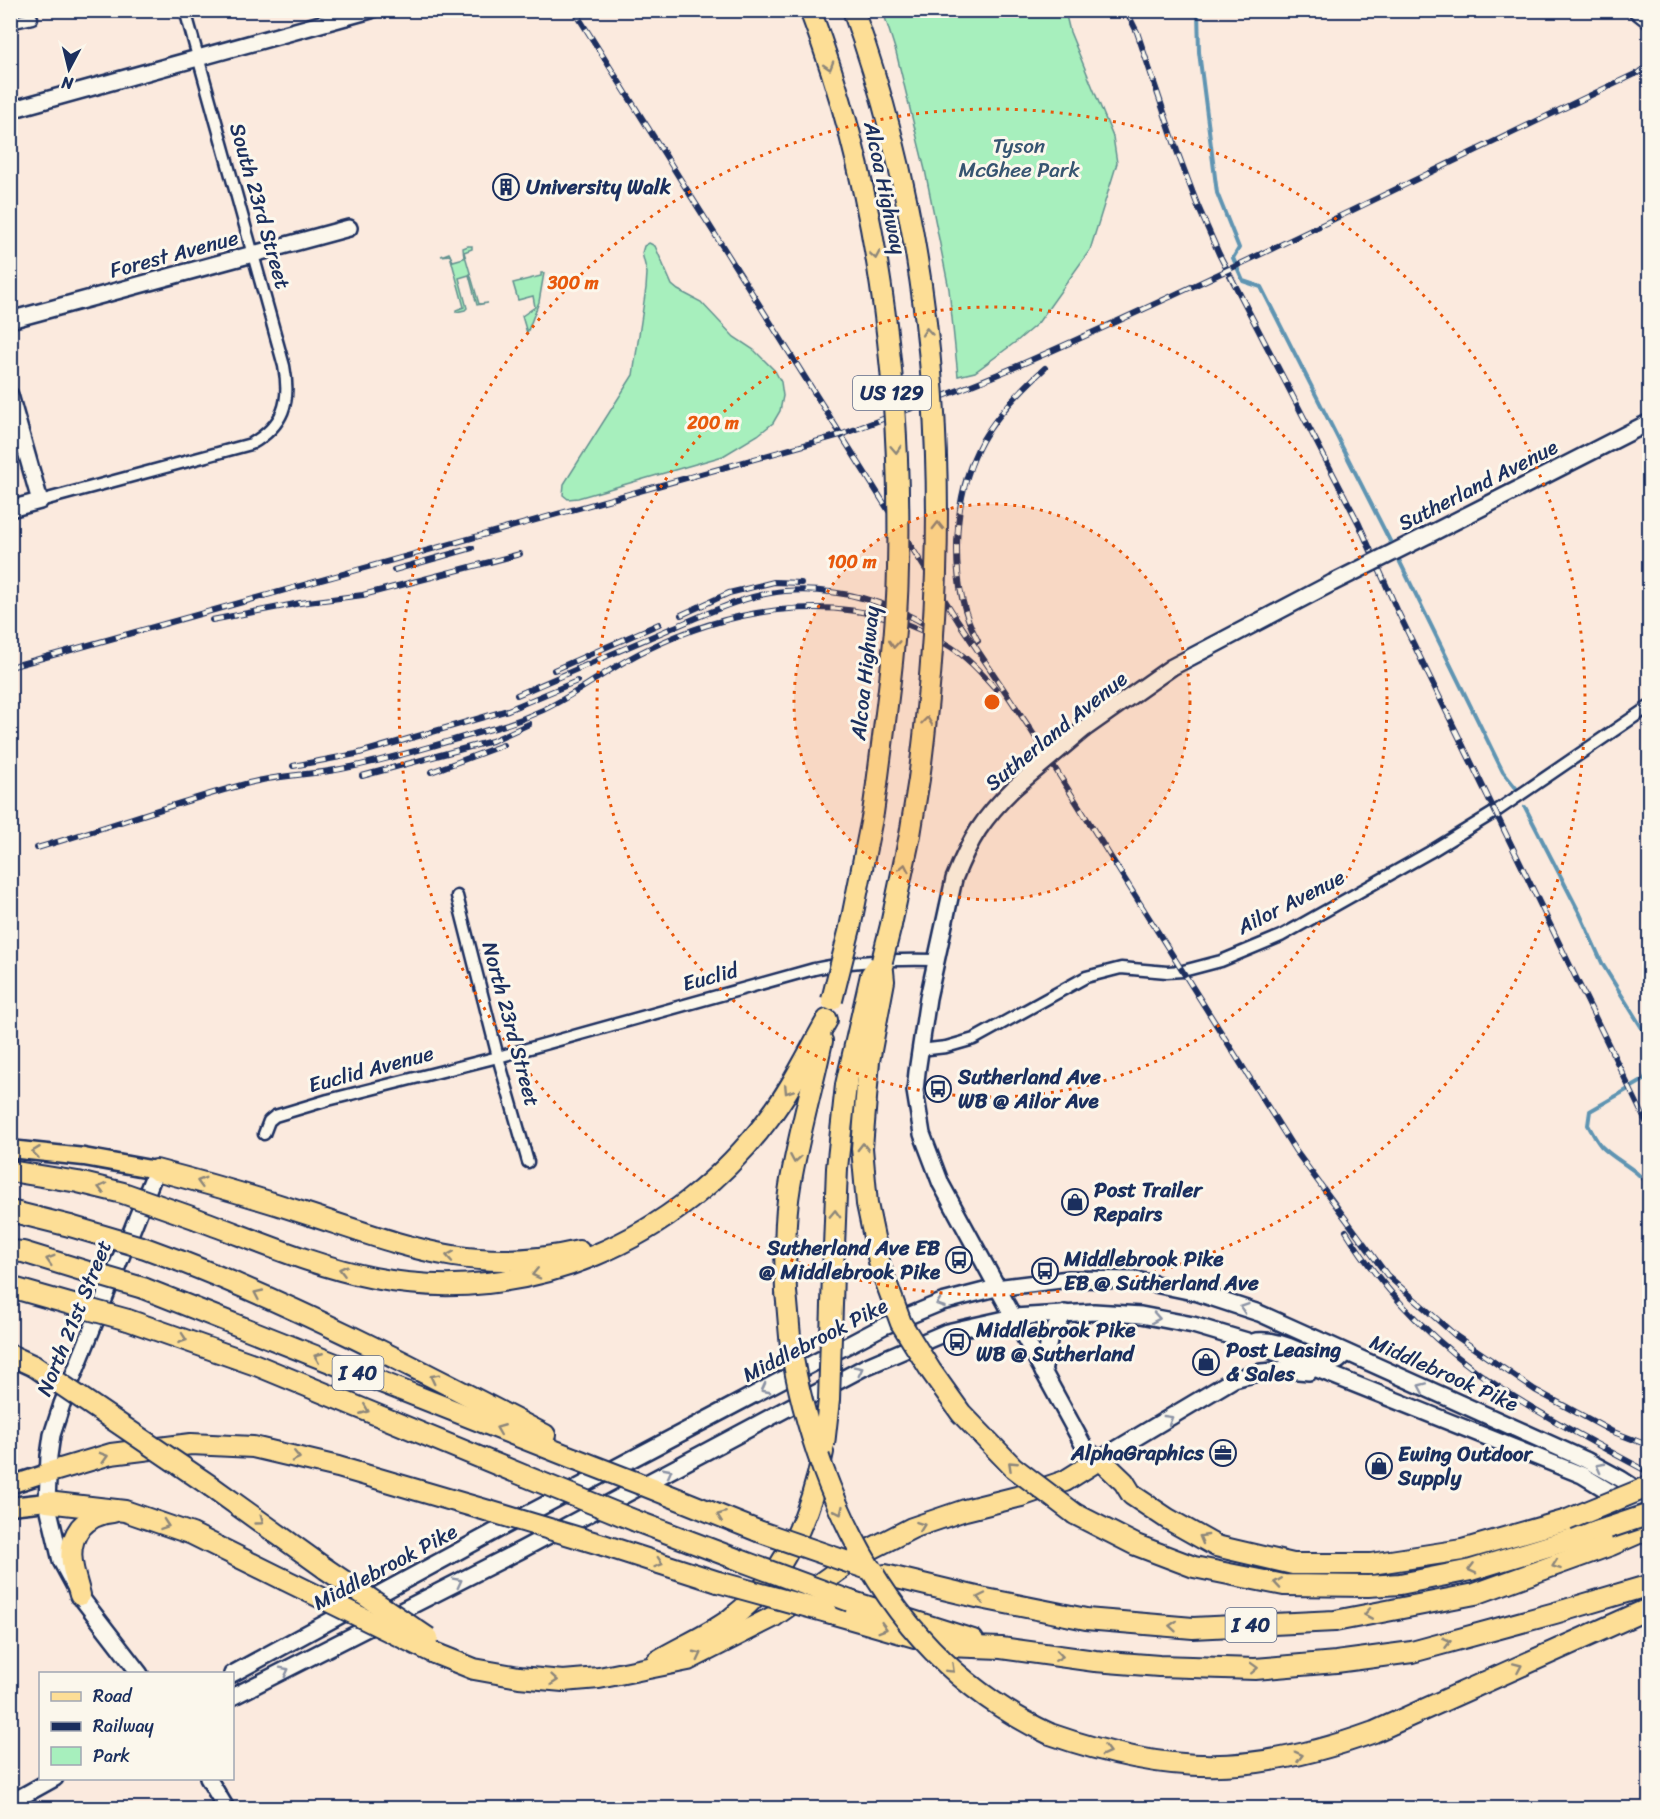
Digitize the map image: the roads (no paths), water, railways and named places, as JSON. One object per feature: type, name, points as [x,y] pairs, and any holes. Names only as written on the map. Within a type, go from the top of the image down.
[{"type":"highway","name":"Alcoa Highway","points":[[810,10],[844,114],[864,194],[878,268],[892,388],[897,475],[898,568],[893,659],[877,784],[850,928],[827,1020]]},
{"type":"highway","name":"Alcoa Highway","points":[[852,10],[880,91],[913,230],[925,305],[938,467],[938,561],[929,702],[920,779],[882,961],[871,975],[872,999]]},
{"type":"highway","points":[[872,999],[862,1148],[867,1204],[880,1266],[901,1323],[961,1413],[1013,1467],[1075,1514],[1136,1545],[1194,1567],[1284,1585],[1368,1586],[1400,1584],[1471,1570],[1609,1537],[1650,1515]]},
{"type":"highway","points":[[642,1671],[729,1620],[764,1588],[783,1563],[808,1509],[825,1445],[837,1168],[846,1085],[872,999]]},
{"type":"highway","points":[[10,1171],[78,1182],[123,1193],[336,1269],[375,1278],[419,1284],[469,1285],[519,1278],[552,1271],[594,1256],[632,1238],[665,1218],[705,1188],[736,1158],[769,1118],[794,1080],[827,1020]]},
{"type":"highway","points":[[827,1020],[799,1136],[790,1188],[785,1237],[786,1292],[791,1347],[807,1421],[836,1505],[858,1551],[912,1629],[962,1680],[1027,1723],[1081,1745],[1131,1758],[1177,1765],[1254,1764],[1295,1757],[1336,1746],[1374,1732],[1650,1608]]},
{"type":"highway","points":[[156,1170],[245,1195],[388,1241],[423,1251],[461,1258],[505,1261],[539,1259],[632,1238]]},
{"type":"highway","points":[[10,1211],[135,1244],[225,1278],[392,1356],[577,1455]]},
{"type":"highway","name":"I 40","points":[[10,1251],[23,1252],[143,1288],[577,1455],[683,1501],[885,1575],[981,1598],[1086,1619],[1193,1628],[1335,1621],[1475,1594],[1609,1537],[1650,1528]]},
{"type":"highway","name":"I 40","points":[[10,1287],[128,1320],[256,1365],[636,1521],[849,1601],[1002,1648],[1095,1661],[1159,1666],[1254,1669],[1336,1662],[1412,1652],[1650,1585]]},
{"type":"highway","points":[[10,1355],[34,1366],[212,1487],[440,1650]]},
{"type":"highway","points":[[47,1473],[111,1454],[191,1444],[253,1447],[338,1467],[603,1545],[718,1582],[946,1646],[1002,1648]]},
{"type":"highway","points":[[47,1502],[125,1511],[192,1534],[283,1579],[440,1650],[474,1669],[496,1671],[519,1677],[563,1681],[642,1671],[688,1660],[773,1617],[863,1553],[912,1528],[1065,1481],[1100,1460],[1124,1482],[1132,1495],[1168,1519],[1216,1546],[1293,1564],[1371,1564],[1462,1550],[1567,1520],[1650,1486]]},
{"type":"highway","points":[[80,1595],[71,1552],[73,1538],[85,1522],[100,1513],[125,1511]]},
{"type":"main road","points":[[10,110],[371,10]]},
{"type":"main road","points":[[1636,10],[1650,21]]},
{"type":"main road","name":"Forest Avenue","points":[[10,320],[349,228]]},
{"type":"main road","points":[[10,395],[40,501],[10,509]]},
{"type":"main road","name":"Sutherland Avenue","points":[[1100,1460],[1086,1450],[996,1288],[941,1184],[922,1134],[915,1091],[936,960],[954,879],[983,820],[1014,788],[1084,729],[1172,667],[1650,422]]},
{"type":"main road","points":[[10,1149],[84,1157],[156,1170]]},
{"type":"main road","name":"North 21st Street","points":[[138,1672],[80,1595],[61,1561],[47,1502],[47,1473],[52,1435],[63,1404],[156,1170]]},
{"type":"main road","name":"Middlebrook Pike","points":[[234,1673],[503,1527],[884,1326],[942,1302],[996,1288],[1070,1279],[1136,1280],[1198,1293],[1259,1313],[1586,1460],[1650,1498]]},
{"type":"main road","name":"Middlebrook Pike","points":[[234,1696],[521,1550],[865,1367],[947,1332],[1014,1317],[1094,1312],[1142,1315],[1193,1325],[1247,1341],[1582,1475],[1650,1515]]},
{"type":"main road","points":[[1043,1372],[1050,1336],[1065,1313]]},
{"type":"main road","points":[[1247,1341],[1280,1342],[1331,1362],[1347,1353]]},
{"type":"main road","points":[[1100,1460],[1234,1379],[1261,1372],[1323,1373]]},
{"type":"main road","points":[[1483,1436],[1490,1417]]},
{"type":"main road","points":[[10,1485],[47,1473]]},
{"type":"main road","points":[[10,1506],[47,1502]]},
{"type":"main road","points":[[10,1803],[53,1780]]},
{"type":"main road","points":[[209,1780],[226,1809]]},
{"type":"street","name":"South 23rd Street","points":[[40,501],[251,444],[276,426],[282,413],[288,385],[286,375],[185,10]]},
{"type":"street","points":[[10,24],[32,18]]},
{"type":"street","name":"Ailor Avenue","points":[[920,1050],[946,1047],[974,1039],[1086,977],[1121,968],[1183,972],[1221,961],[1281,936],[1430,852],[1495,812],[1650,706]]},
{"type":"street","name":"North 23rd Street","points":[[457,896],[498,1057],[528,1162]]},
{"type":"street","name":"Euclid","points":[[498,1057],[718,994],[832,965],[887,959],[936,960]]},
{"type":"street","name":"Euclid Avenue","points":[[264,1134],[269,1121],[276,1116],[328,1100],[498,1057]]},
{"type":"waterway","points":[[1198,10],[1199,52],[1217,193],[1239,248],[1233,258],[1243,281],[1261,287],[1393,547]]},
{"type":"waterway","points":[[1396,554],[1503,772],[1516,788]]},
{"type":"waterway","points":[[1525,807],[1580,914],[1603,965],[1650,1041]]},
{"type":"waterway","points":[[1650,1067],[1644,1080],[1590,1111],[1588,1125],[1601,1146],[1638,1174],[1650,1187]]},
{"type":"railway","points":[[574,10],[958,621],[1029,727],[1295,1150],[1387,1275],[1456,1336],[1535,1390],[1611,1431],[1650,1446]]},
{"type":"railway","points":[[1126,10],[1137,32],[1197,204],[1219,254],[1359,524],[1398,612],[1650,1130]]},
{"type":"railway","points":[[10,667],[840,435],[977,383],[1101,329],[1650,67]]},
{"type":"railway","points":[[978,641],[968,619],[961,594],[958,568],[959,514],[964,488],[972,463],[988,431],[1011,402],[1045,368]]},
{"type":"railway","points":[[394,570],[472,548]]},
{"type":"railway","points":[[212,620],[300,603],[363,595],[520,554]]},
{"type":"railway","points":[[681,615],[729,593],[774,582],[801,583]]},
{"type":"railway","points":[[517,695],[713,611],[742,600],[771,593],[824,591],[862,598],[899,611],[933,629]]},
{"type":"railway","points":[[37,848],[249,783],[360,765],[508,724],[556,703],[620,664],[682,634],[759,613],[799,608],[839,609],[878,615],[915,628],[951,647],[969,661],[996,689]]},
{"type":"railway","points":[[554,670],[659,624]]},
{"type":"railway","points":[[293,766],[356,754],[508,710],[577,681]]},
{"type":"railway","points":[[362,776],[492,741],[529,724]]},
{"type":"railway","points":[[431,772],[503,745]]},
{"type":"railway","points":[[1346,1231],[1396,1298],[1415,1319],[1457,1357],[1520,1400],[1650,1473]]},
{"type":"place","name":"University Walk","points":[[506,187]]},
{"type":"place","name":"Sutherland Ave WB @ Ailor Ave","points":[[938,1089]]},
{"type":"place","name":"Post Trailer Repairs","points":[[1075,1202]]},
{"type":"place","name":"Sutherland Ave EB @ Middlebrook Pike","points":[[959,1260]]},
{"type":"place","name":"Middlebrook Pike EB @ Sutherland Ave","points":[[1045,1271]]},
{"type":"place","name":"Middlebrook Pike WB @ Sutherland","points":[[957,1342]]},
{"type":"place","name":"Post Leasing & Sales","points":[[1206,1362]]},
{"type":"place","name":"AlphaGraphics","points":[[1223,1453]]},
{"type":"place","name":"Ewing Outdoor Supply","points":[[1379,1466]]},
{"type":"park label","name":"Tyson McGhee Park","points":[[1019,158]]}]
